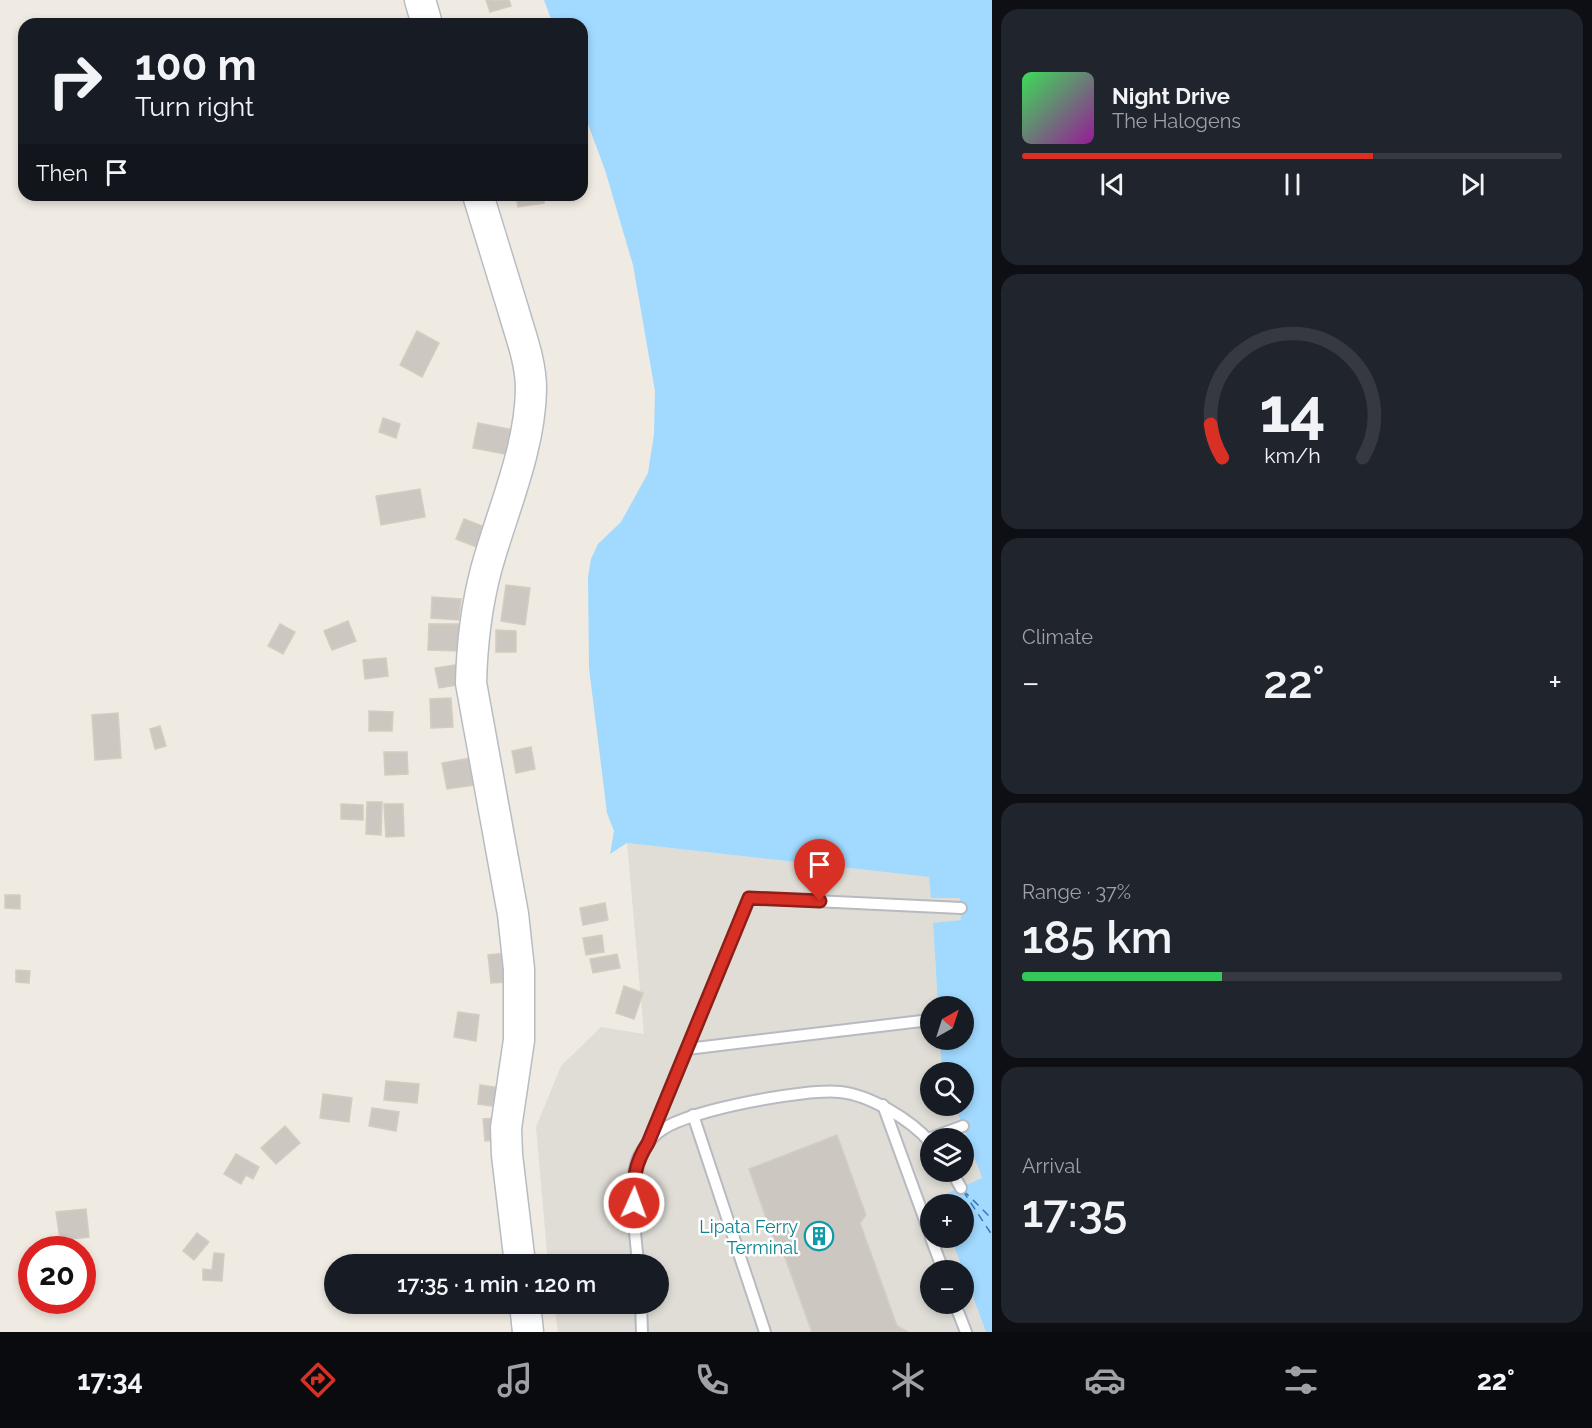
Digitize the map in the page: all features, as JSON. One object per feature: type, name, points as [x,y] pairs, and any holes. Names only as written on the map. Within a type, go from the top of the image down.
[{"type":"street","points":[[420,0],[425,18]]},
{"type":"street","points":[[480,201],[527,358],[531,387],[521,452],[486,569],[477,610],[472,646],[471,683],[513,914],[519,969],[519,1040],[506,1128],[519,1254]]},
{"type":"street","points":[[526,1314],[528,1332]]},
{"type":"lane","points":[[638,1254],[634,1177],[638,1158],[648,1143],[749,898],[961,908]]},
{"type":"lane","points":[[687,1049],[920,1021]]},
{"type":"lane","points":[[648,1143],[662,1129],[693,1115],[786,1095],[815,1092],[841,1092],[883,1105],[920,1133]]},
{"type":"lane","points":[[883,1105],[920,1206]]},
{"type":"lane","points":[[693,1115],[765,1332]]},
{"type":"lane","points":[[958,1128],[963,1126]]},
{"type":"lane","points":[[958,1182],[961,1188]]},
{"type":"lane","points":[[641,1314],[642,1332]]},
{"type":"lane","points":[[959,1314],[966,1332]]},
{"type":"shaded area","points":[[627,843],[929,877],[960,897],[961,920],[933,924],[937,996],[920,996],[920,1050],[941,1050],[942,1062],[920,1062],[920,1116],[959,1116],[963,1128],[920,1128],[920,1182],[974,1182],[974,1157],[982,1179],[946,1194],[920,1194],[920,1248],[955,1248],[959,1260],[920,1260],[920,1314],[974,1314],[974,1300],[986,1332],[558,1332],[555,1314],[669,1314],[669,1254],[547,1254],[536,1127],[561,1066],[601,1027],[644,1034]]},
{"type":"water","points":[[544,0],[992,0],[992,1332],[986,1332],[974,1300],[974,1260],[959,1260],[955,1248],[974,1248],[974,1194],[946,1194],[982,1178],[974,1157],[974,1128],[963,1128],[959,1116],[974,1116],[974,1062],[941,1062],[941,1050],[974,1050],[974,996],[937,996],[933,923],[961,920],[960,898],[931,898],[929,877],[627,843],[610,854],[614,831],[607,813],[589,668],[588,577],[591,559],[598,544],[621,522],[648,473],[654,434],[655,391],[633,265],[605,170],[588,124],[588,18],[551,18]]},
{"type":"building","points":[[486,0],[509,0],[511,6],[490,12]]},
{"type":"building","points":[[517,201],[544,201],[544,203],[518,207]]},
{"type":"building","points":[[417,331],[439,343],[422,377],[400,365]]},
{"type":"building","points":[[383,418],[400,424],[396,438],[379,432]]},
{"type":"building","points":[[478,423],[514,430],[510,455],[473,448]]},
{"type":"building","points":[[420,489],[425,517],[381,525],[376,496]]},
{"type":"building","points":[[464,519],[495,531],[487,551],[456,539]]},
{"type":"building","points":[[506,585],[530,588],[525,625],[501,621]]},
{"type":"building","points":[[432,597],[461,599],[459,620],[431,618]]},
{"type":"building","points":[[348,621],[356,641],[332,650],[324,631]]},
{"type":"building","points":[[280,624],[295,632],[283,654],[268,646]]},
{"type":"building","points":[[429,624],[460,624],[460,651],[428,650]]},
{"type":"building","points":[[496,630],[516,631],[516,652],[496,652]]},
{"type":"building","points":[[386,658],[388,676],[365,679],[363,660]]},
{"type":"building","points":[[461,664],[464,684],[439,688],[435,668]]},
{"type":"building","points":[[451,698],[453,727],[431,728],[430,699]]},
{"type":"building","points":[[369,711],[393,712],[392,731],[369,731]]},
{"type":"building","points":[[118,713],[121,758],[95,760],[92,715]]},
{"type":"building","points":[[160,726],[166,746],[155,749],[150,729]]},
{"type":"building","points":[[531,747],[535,769],[516,773],[512,751]]},
{"type":"building","points":[[384,752],[407,752],[408,774],[385,775]]},
{"type":"building","points":[[476,757],[481,784],[447,789],[442,763]]},
{"type":"building","points":[[367,802],[382,802],[381,835],[366,834]]},
{"type":"building","points":[[341,804],[363,805],[363,820],[341,819]]},
{"type":"building","points":[[384,804],[403,804],[404,836],[386,837]]},
{"type":"building","points":[[5,895],[20,895],[20,909],[5,908]]},
{"type":"building","points":[[605,903],[608,920],[583,925],[580,908]]},
{"type":"building","points":[[602,935],[604,952],[586,955],[583,938]]},
{"type":"building","points":[[505,953],[508,982],[491,983],[488,955]]},
{"type":"building","points":[[617,954],[620,968],[593,973],[590,959]]},
{"type":"building","points":[[16,970],[30,971],[29,983],[16,982]]},
{"type":"building","points":[[624,986],[643,993],[634,1019],[616,1013]]},
{"type":"building","points":[[458,1012],[479,1015],[476,1041],[454,1037]]},
{"type":"building","points":[[386,1081],[419,1084],[417,1103],[384,1100]]},
{"type":"building","points":[[480,1085],[501,1088],[499,1107],[478,1104]]},
{"type":"building","points":[[323,1094],[352,1098],[349,1122],[320,1118]]},
{"type":"building","points":[[372,1108],[399,1112],[396,1131],[369,1126]]},
{"type":"building","points":[[499,1118],[501,1140],[485,1141],[483,1119]]},
{"type":"building","points":[[285,1126],[300,1143],[276,1164],[261,1148]]},
{"type":"building","name":"Lipata Ferry Terminal","points":[[837,1135],[866,1215],[860,1223],[897,1326],[908,1332],[812,1332],[783,1252],[777,1249],[749,1169]]},
{"type":"building","points":[[236,1154],[259,1167],[253,1179],[246,1175],[241,1184],[224,1174]]},
{"type":"building","points":[[86,1209],[89,1236],[59,1236],[56,1212]]},
{"type":"building","points":[[197,1233],[209,1242],[194,1260],[183,1251]]},
{"type":"building","points":[[214,1253],[224,1254],[222,1281],[203,1280],[203,1269],[212,1270]]},
{"type":"ferry route","points":[[963,1190],[992,1219]]},
{"type":"ferry route","points":[[963,1191],[992,1235]]},
{"type":"place","name":"Lipata Ferry Terminal","points":[[819,1236]]},
{"type":"route","points":[[634,1203],[634,1177],[638,1158],[648,1143],[749,898],[820,901]]}]
